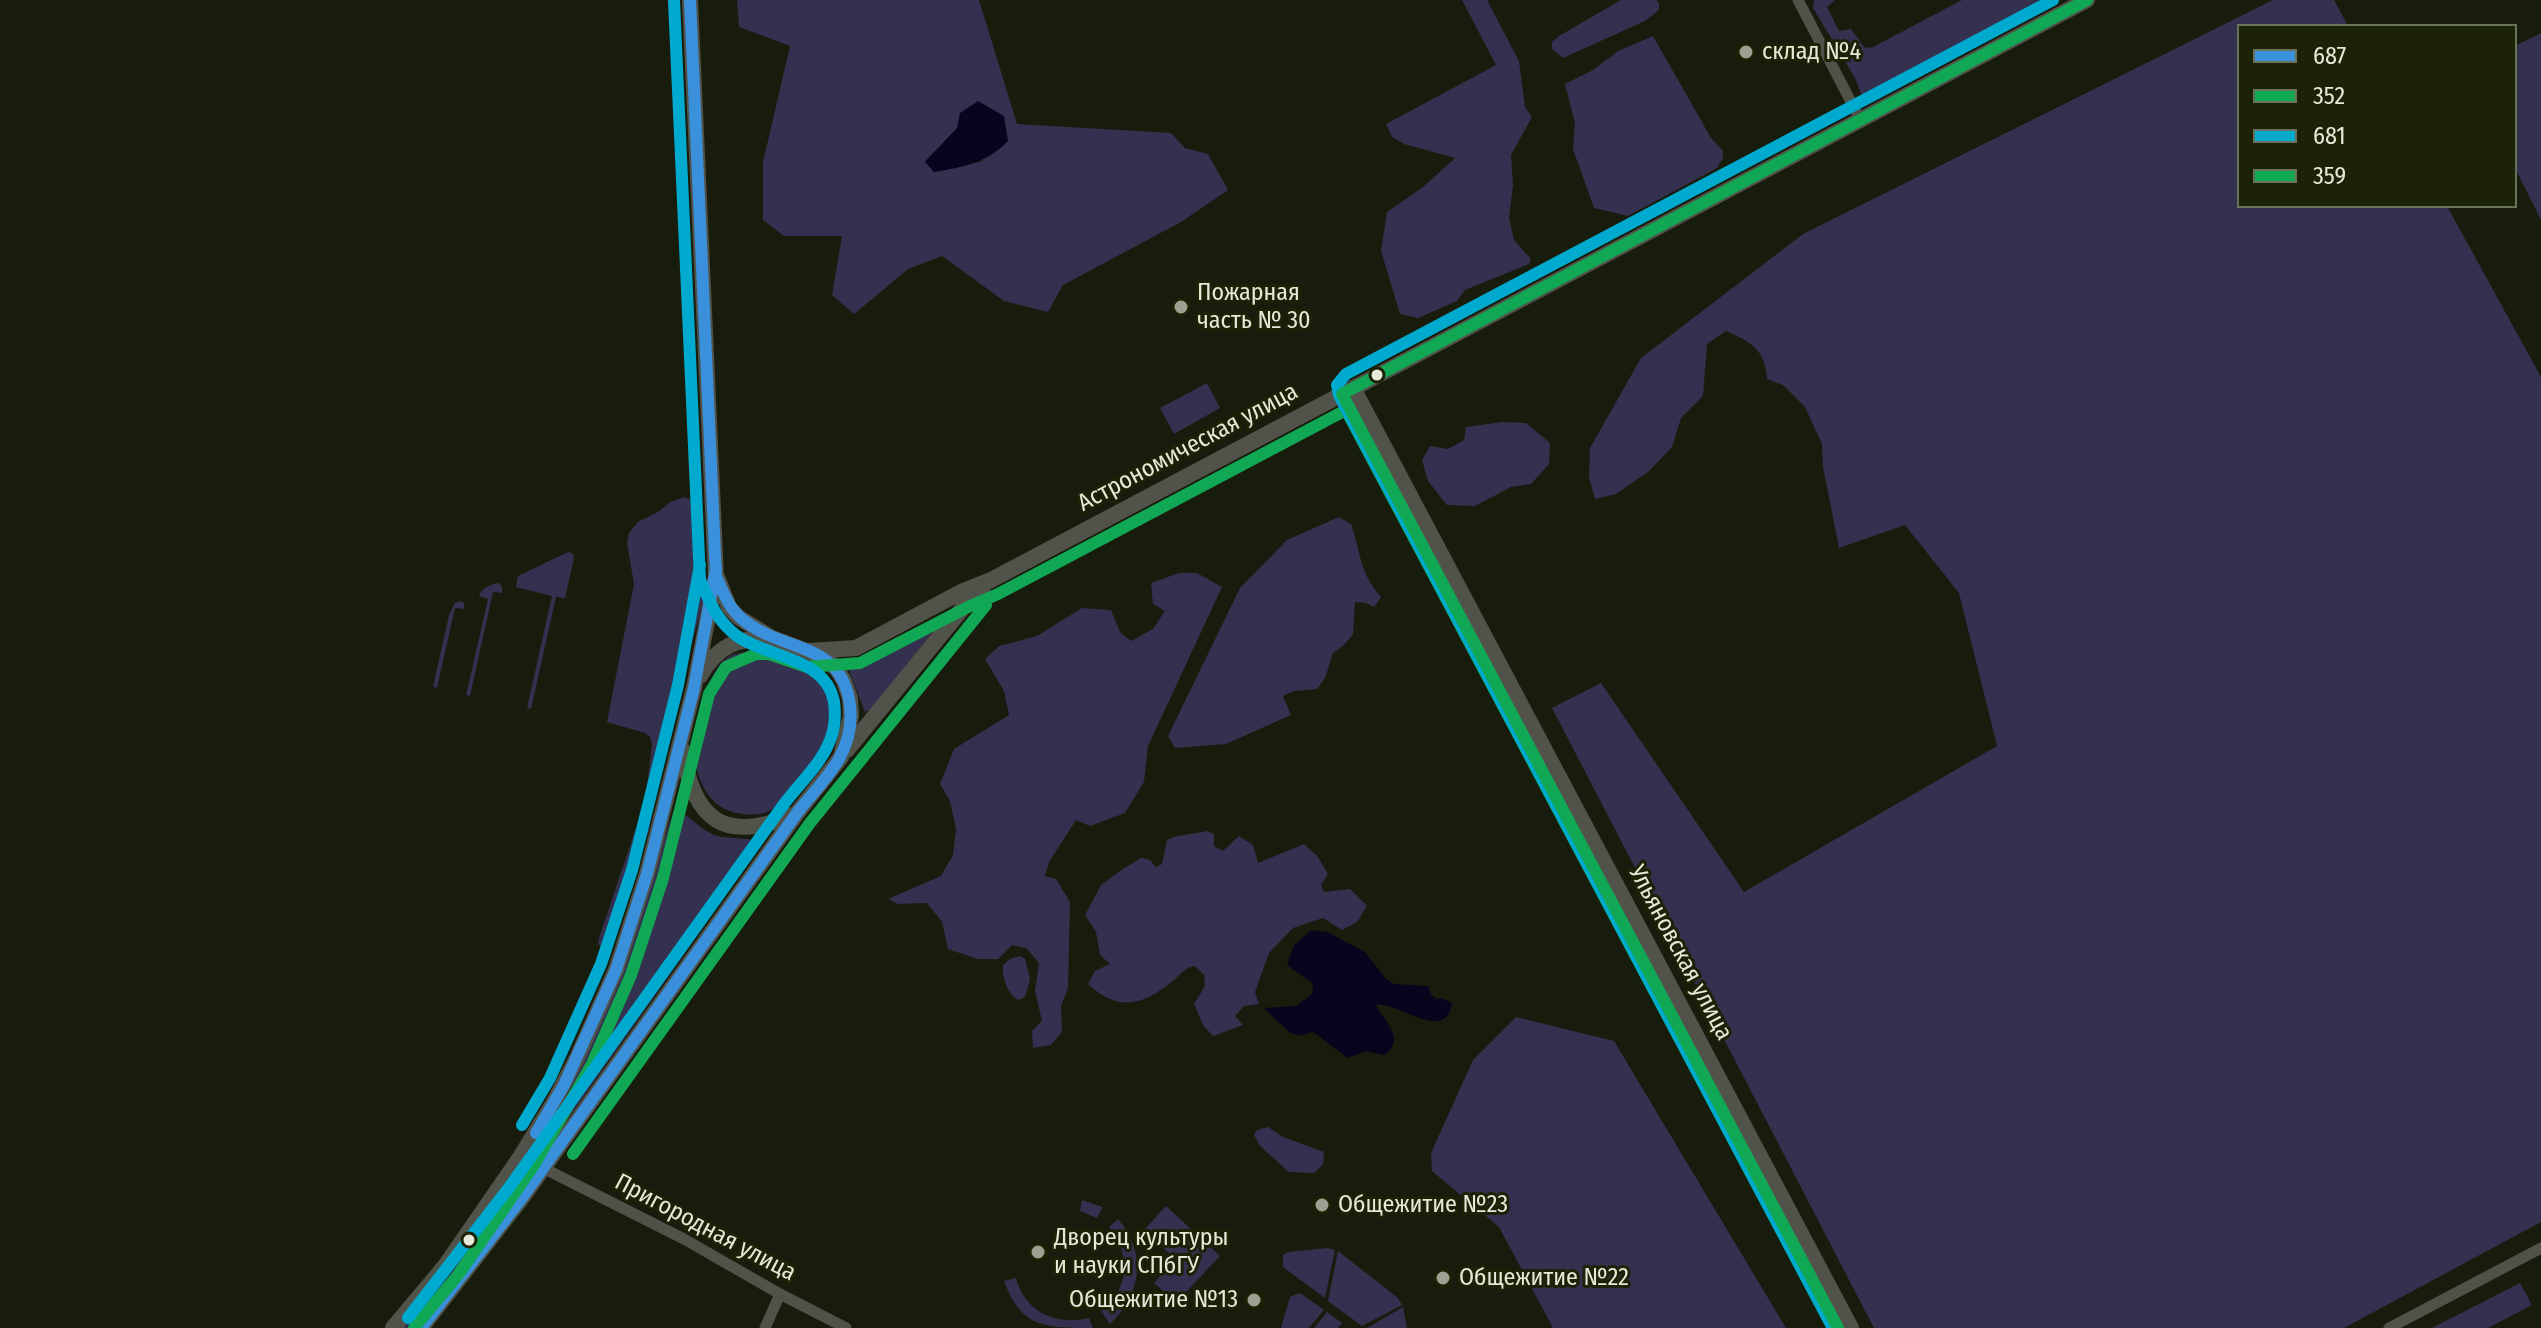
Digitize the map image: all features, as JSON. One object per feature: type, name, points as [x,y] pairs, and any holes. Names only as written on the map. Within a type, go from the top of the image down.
[{"type":"main road","points":[[393,1328],[445,1266],[496,1193],[564,1085],[616,970],[647,874],[694,688],[716,576],[690,0]]},
{"type":"main road","name":"Астрономическая улица","points":[[809,651],[856,648],[961,592],[991,580],[2087,0]]},
{"type":"main road","name":"Ульяновская улица","points":[[1348,391],[1838,1328]]},
{"type":"main road","name":"Ульяновская улица","points":[[1348,391],[1851,1328]]},
{"type":"main road","points":[[421,1328],[543,1168],[797,813],[841,757],[851,716],[850,698],[837,669],[825,658],[772,638],[738,617],[729,607],[716,576]]},
{"type":"main road","name":"Астрономическая улица","points":[[841,757],[970,599],[991,580]]},
{"type":"main road","points":[[694,688],[714,655],[753,638],[772,638]]},
{"type":"main road","points":[[681,741],[689,785],[701,808],[711,817],[723,823],[753,828],[797,813]]},
{"type":"street","points":[[1798,0],[1860,119]]},
{"type":"street","name":"Пригородная улица","points":[[543,1168],[684,1239],[846,1328]]},
{"type":"street","points":[[2389,1328],[2541,1248]]},
{"type":"street","points":[[765,1328],[780,1294]]},
{"type":"shaded area","points":[[737,0],[979,0],[1017,124],[1171,133],[1185,148],[1208,154],[1228,190],[1181,222],[1063,285],[1048,312],[1004,301],[942,256],[908,269],[854,314],[832,295],[842,236],[784,236],[763,220],[763,162],[790,46],[739,27]],"holes":[[[958,128],[983,161],[934,172],[925,161]]]},
{"type":"shaded area","points":[[1462,0],[1487,0],[1519,61],[1525,107],[1532,117],[1511,155],[1513,185],[1509,218],[1514,240],[1531,259],[1529,264],[1465,290],[1457,301],[1418,318],[1400,314],[1381,251],[1387,212],[1423,187],[1455,158],[1404,144],[1392,137],[1386,124],[1496,65]]},
{"type":"shaded area","points":[[1621,0],[1656,0],[1659,10],[1645,21],[1563,58],[1552,49],[1552,42],[1559,36]]},
{"type":"shaded area","points":[[1814,0],[1835,0],[1827,7],[1839,31],[1851,29],[1865,48],[1873,47],[1962,0],[2040,0],[1863,99],[1855,78],[1813,8]]},
{"type":"shaded area","points":[[2273,0],[2334,0],[2347,24],[2237,24],[2237,208],[2448,208],[2541,377],[2541,1222],[2344,1328],[1874,1328],[1552,708],[1601,683],[1744,892],[1997,746],[1959,593],[1905,525],[1839,548],[1823,467],[1822,444],[1805,407],[1783,385],[1767,379],[1760,354],[1742,339],[1726,331],[1707,344],[1703,396],[1681,418],[1672,447],[1648,472],[1616,494],[1595,499],[1589,477],[1590,448],[1641,358],[1803,234]]},
{"type":"shaded area","points":[[2541,33],[2541,220],[2517,172],[2517,45]]},
{"type":"shaded area","points":[[1653,36],[1711,138],[1723,151],[1723,158],[1717,168],[1628,216],[1594,208],[1573,149],[1575,123],[1565,84],[1593,70],[1618,51]]},
{"type":"shaded area","points":[[978,101],[1004,116],[1008,141],[983,159],[934,172],[925,162],[957,128],[960,113]]},
{"type":"shaded area","points":[[1207,383],[1220,408],[1174,434],[1160,408]]},
{"type":"shaded area","points":[[1502,422],[1526,423],[1550,443],[1549,464],[1531,484],[1511,487],[1475,506],[1447,505],[1428,481],[1422,460],[1430,446],[1448,449],[1464,440],[1466,427]]},
{"type":"shaded area","points":[[685,497],[698,504],[700,509],[705,567],[703,605],[680,682],[649,830],[610,945],[604,949],[598,944],[599,938],[645,801],[652,745],[645,733],[607,722],[634,584],[627,543],[629,533],[638,522],[670,502]]},
{"type":"shaded area","points":[[1339,517],[1351,524],[1364,570],[1381,597],[1374,607],[1355,602],[1353,634],[1333,653],[1325,678],[1317,689],[1294,691],[1283,696],[1291,715],[1226,744],[1175,748],[1168,736],[1240,588],[1287,540]]},
{"type":"shaded area","points":[[568,552],[574,558],[565,598],[556,597],[531,709],[527,708],[552,596],[516,587],[518,576]]},
{"type":"shaded area","points":[[1179,573],[1197,573],[1222,587],[1148,746],[1144,782],[1125,813],[1090,826],[1076,820],[1049,862],[1045,876],[1056,879],[1070,902],[1068,988],[1061,1006],[1062,1032],[1051,1045],[1033,1048],[1032,1031],[1042,1021],[1035,991],[1039,963],[1026,948],[1012,945],[998,959],[978,959],[948,949],[942,922],[927,903],[898,904],[888,899],[941,876],[953,855],[956,829],[950,801],[940,784],[954,749],[1009,715],[1004,691],[985,659],[999,646],[1037,636],[1082,608],[1111,610],[1120,632],[1131,641],[1153,629],[1165,611],[1153,604],[1151,583]]},
{"type":"shaded area","points":[[499,583],[502,593],[493,592],[470,696],[466,695],[488,599],[479,596],[487,587]]},
{"type":"shaded area","points":[[461,601],[464,609],[455,608],[437,688],[433,687],[449,615],[455,603]]},
{"type":"shaded area","points":[[939,617],[942,620],[871,709],[865,712],[849,670],[851,663]]},
{"type":"shaded area","points":[[758,650],[798,661],[823,674],[831,684],[837,707],[832,732],[826,743],[791,791],[768,812],[742,814],[719,805],[704,788],[696,765],[695,740],[718,667],[731,655]]},
{"type":"shaded area","points":[[674,810],[685,814],[712,834],[762,844],[493,1225],[486,1220],[569,1091],[604,1015]]},
{"type":"shaded area","points":[[1207,831],[1214,834],[1214,846],[1223,851],[1239,836],[1253,845],[1258,863],[1304,844],[1318,857],[1328,874],[1321,885],[1324,892],[1350,889],[1367,906],[1357,922],[1342,930],[1323,918],[1293,928],[1269,953],[1255,992],[1259,1004],[1244,1006],[1235,1016],[1243,1025],[1213,1036],[1203,1025],[1194,1004],[1205,986],[1204,975],[1195,966],[1186,969],[1163,989],[1131,1002],[1110,999],[1088,984],[1095,971],[1110,964],[1100,955],[1096,932],[1085,915],[1101,885],[1123,869],[1141,858],[1150,860],[1156,867],[1162,864],[1167,840]]},
{"type":"shaded area","points":[[1311,930],[1327,932],[1365,952],[1386,979],[1394,984],[1428,986],[1436,999],[1452,1003],[1448,1015],[1431,1021],[1385,1005],[1376,1005],[1394,1037],[1391,1049],[1384,1055],[1365,1051],[1348,1058],[1313,1032],[1298,1036],[1289,1032],[1264,1008],[1296,1006],[1312,994],[1313,984],[1287,965],[1294,945]]},
{"type":"shaded area","points":[[1020,956],[1025,959],[1030,979],[1025,997],[1018,1000],[1006,985],[1003,965]]},
{"type":"shaded area","points":[[1516,1017],[1614,1041],[1786,1328],[1553,1328],[1499,1227],[1432,1171],[1431,1153],[1473,1060]]},
{"type":"shaded area","points":[[1268,1127],[1283,1137],[1324,1152],[1323,1164],[1314,1173],[1289,1172],[1260,1146],[1254,1135],[1257,1130]]},
{"type":"shaded area","points":[[1082,1200],[1103,1207],[1097,1218],[1080,1211]]},
{"type":"shaded area","points":[[1166,1206],[1220,1256],[1176,1303],[1154,1283],[1175,1259],[1144,1230]]},
{"type":"shaded area","points":[[1118,1219],[1133,1246],[1137,1273],[1129,1300],[1110,1324],[1101,1311],[1111,1302],[1122,1282],[1124,1260],[1109,1227]]},
{"type":"shaded area","points":[[484,1223],[490,1229],[412,1328],[402,1328]]},
{"type":"shaded area","points":[[1328,1248],[1335,1250],[1325,1298],[1283,1267],[1283,1255]]},
{"type":"shaded area","points":[[1338,1251],[1398,1298],[1402,1305],[1362,1326],[1328,1301]]},
{"type":"shaded area","points":[[1016,1278],[1020,1290],[1034,1308],[1065,1320],[1089,1318],[1093,1328],[1048,1326],[1027,1317],[1018,1308],[1004,1281]]},
{"type":"shaded area","points":[[2520,1283],[2532,1305],[2488,1328],[2432,1328]]},
{"type":"shaded area","points":[[1300,1293],[1324,1310],[1309,1328],[1281,1328],[1290,1297]]},
{"type":"shaded area","points":[[1403,1307],[1407,1328],[1367,1328]]},
{"type":"shaded area","points":[[1327,1312],[1342,1323],[1338,1328],[1314,1328]]},
{"type":"transit line","name":"687","points":[[421,1328],[521,1199],[797,813],[839,759],[848,738],[851,715],[849,699],[843,681],[833,667],[821,657],[746,622],[731,607],[716,576],[690,0]]},
{"type":"transit line","name":"681","points":[[1833,1328],[1339,395],[1337,385],[1346,374],[2053,0]]},
{"type":"transit line","name":"359","points":[[1838,1328],[1342,394],[2087,0]]},
{"type":"transit line","name":"681","points":[[408,1318],[508,1189],[784,804],[819,761],[834,729],[834,702],[829,687],[820,676],[794,660],[737,636],[719,617],[700,580],[674,1]]},
{"type":"transit line","name":"352","points":[[414,1328],[458,1275],[534,1165],[592,1064],[631,975],[663,878],[709,694],[726,667],[756,654],[769,654],[807,667],[860,663],[998,594],[1346,410],[1833,1328]]},
{"type":"transit line","name":"681","points":[[522,1125],[550,1078],[601,964],[632,870],[678,685],[700,565]]},
{"type":"transit line","name":"687","points":[[536,1133],[564,1085],[616,970],[647,874],[694,688],[716,568]]},
{"type":"transit line","name":"352","points":[[573,1154],[810,823],[986,605]]},
{"type":"place","name":"склад №4","points":[[1746,52]]},
{"type":"place","name":"Пожарная часть № 30","points":[[1181,307]]},
{"type":"place","name":"Общежитие №23","points":[[1322,1205]]},
{"type":"place","name":"Дворец культуры и науки СПбГУ","points":[[1038,1252]]},
{"type":"place","name":"Общежитие №22","points":[[1443,1278]]},
{"type":"place","name":"Общежитие №13","points":[[1254,1300]]}]
